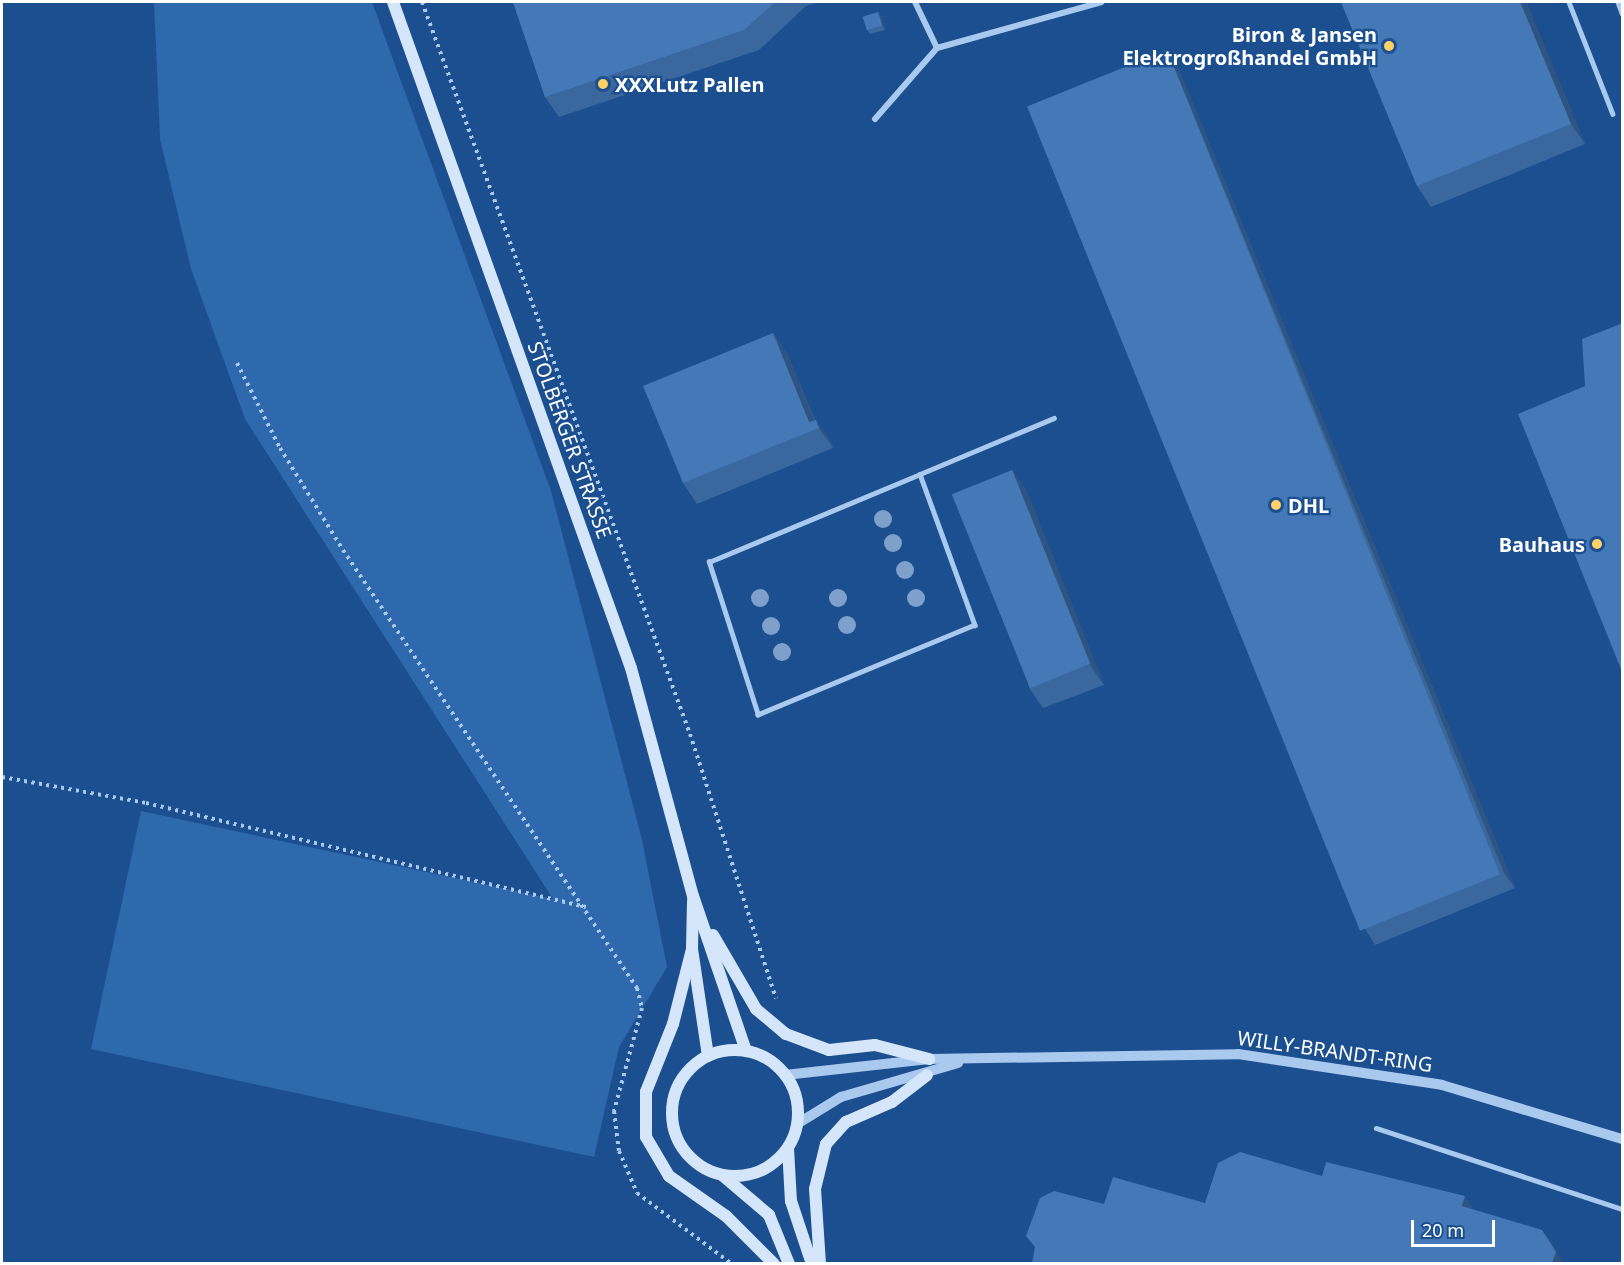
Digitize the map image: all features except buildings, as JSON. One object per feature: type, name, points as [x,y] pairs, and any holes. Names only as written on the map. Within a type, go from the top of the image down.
[{"type":"main road","name":"STOLBERGER STRASSE","points":[[393,2],[631,668],[693,897],[706,924],[746,1052]]},
{"type":"main road","name":"STOLBERGER STRASSE","points":[[693,897],[692,949],[708,1056]]},
{"type":"main road","points":[[706,924],[756,1009],[786,1034],[829,1050],[875,1045],[928,1059]]},
{"type":"main road","name":"STOLBERGER STRASSE","points":[[692,949],[673,1024],[646,1092],[646,1137],[669,1176],[726,1216],[774,1263]]},
{"type":"main road","points":[[789,1263],[763,1208],[721,1175],[687,1154],[672,1120],[679,1084],[708,1056],[746,1052],[768,1060],[785,1075],[797,1102],[797,1124],[788,1148],[791,1201],[812,1263]]},
{"type":"main road","points":[[820,1263],[815,1189],[826,1144],[846,1122],[892,1102],[927,1075]]},
{"type":"main road","points":[[721,1175],[755,1173],[788,1148]]},
{"type":"street","points":[[915,2],[937,48]]},
{"type":"street","points":[[875,119],[937,48],[1102,2]]},
{"type":"street","name":"WILLY-BRANDT-RING","points":[[785,1075],[928,1059],[963,1061],[1137,1052],[1238,1054],[1336,1066],[1442,1085],[1623,1138]]},
{"type":"street","name":"WILLY-BRANDT-RING","points":[[797,1124],[840,1097],[927,1075],[963,1061]]},
{"type":"lane","points":[[1569,2],[1613,114]]},
{"type":"lane","points":[[1618,2],[1623,13]]},
{"type":"lane","points":[[920,474],[975,625],[758,715],[709,562],[1054,418]]},
{"type":"lane","points":[[1376,1128],[1623,1209]]},
{"type":"path","points":[[422,2],[690,734],[778,1004]]},
{"type":"path","points":[[2,777],[146,803],[586,907],[343,550],[280,448],[237,363]]},
{"type":"shaded area","points":[[154,2],[372,2],[551,491],[642,840],[667,967],[619,1047],[594,1157],[91,1049],[141,811],[553,899],[245,419],[191,269],[160,139]]},
{"type":"place","name":"Biron & Jansen Elektrogroßhandel GmbH","points":[[1389,46]]},
{"type":"place","name":"XXXLutz Pallen","points":[[603,84]]},
{"type":"place","name":"DHL","points":[[1276,505]]},
{"type":"place","name":"Bauhaus","points":[[1597,544]]}]
